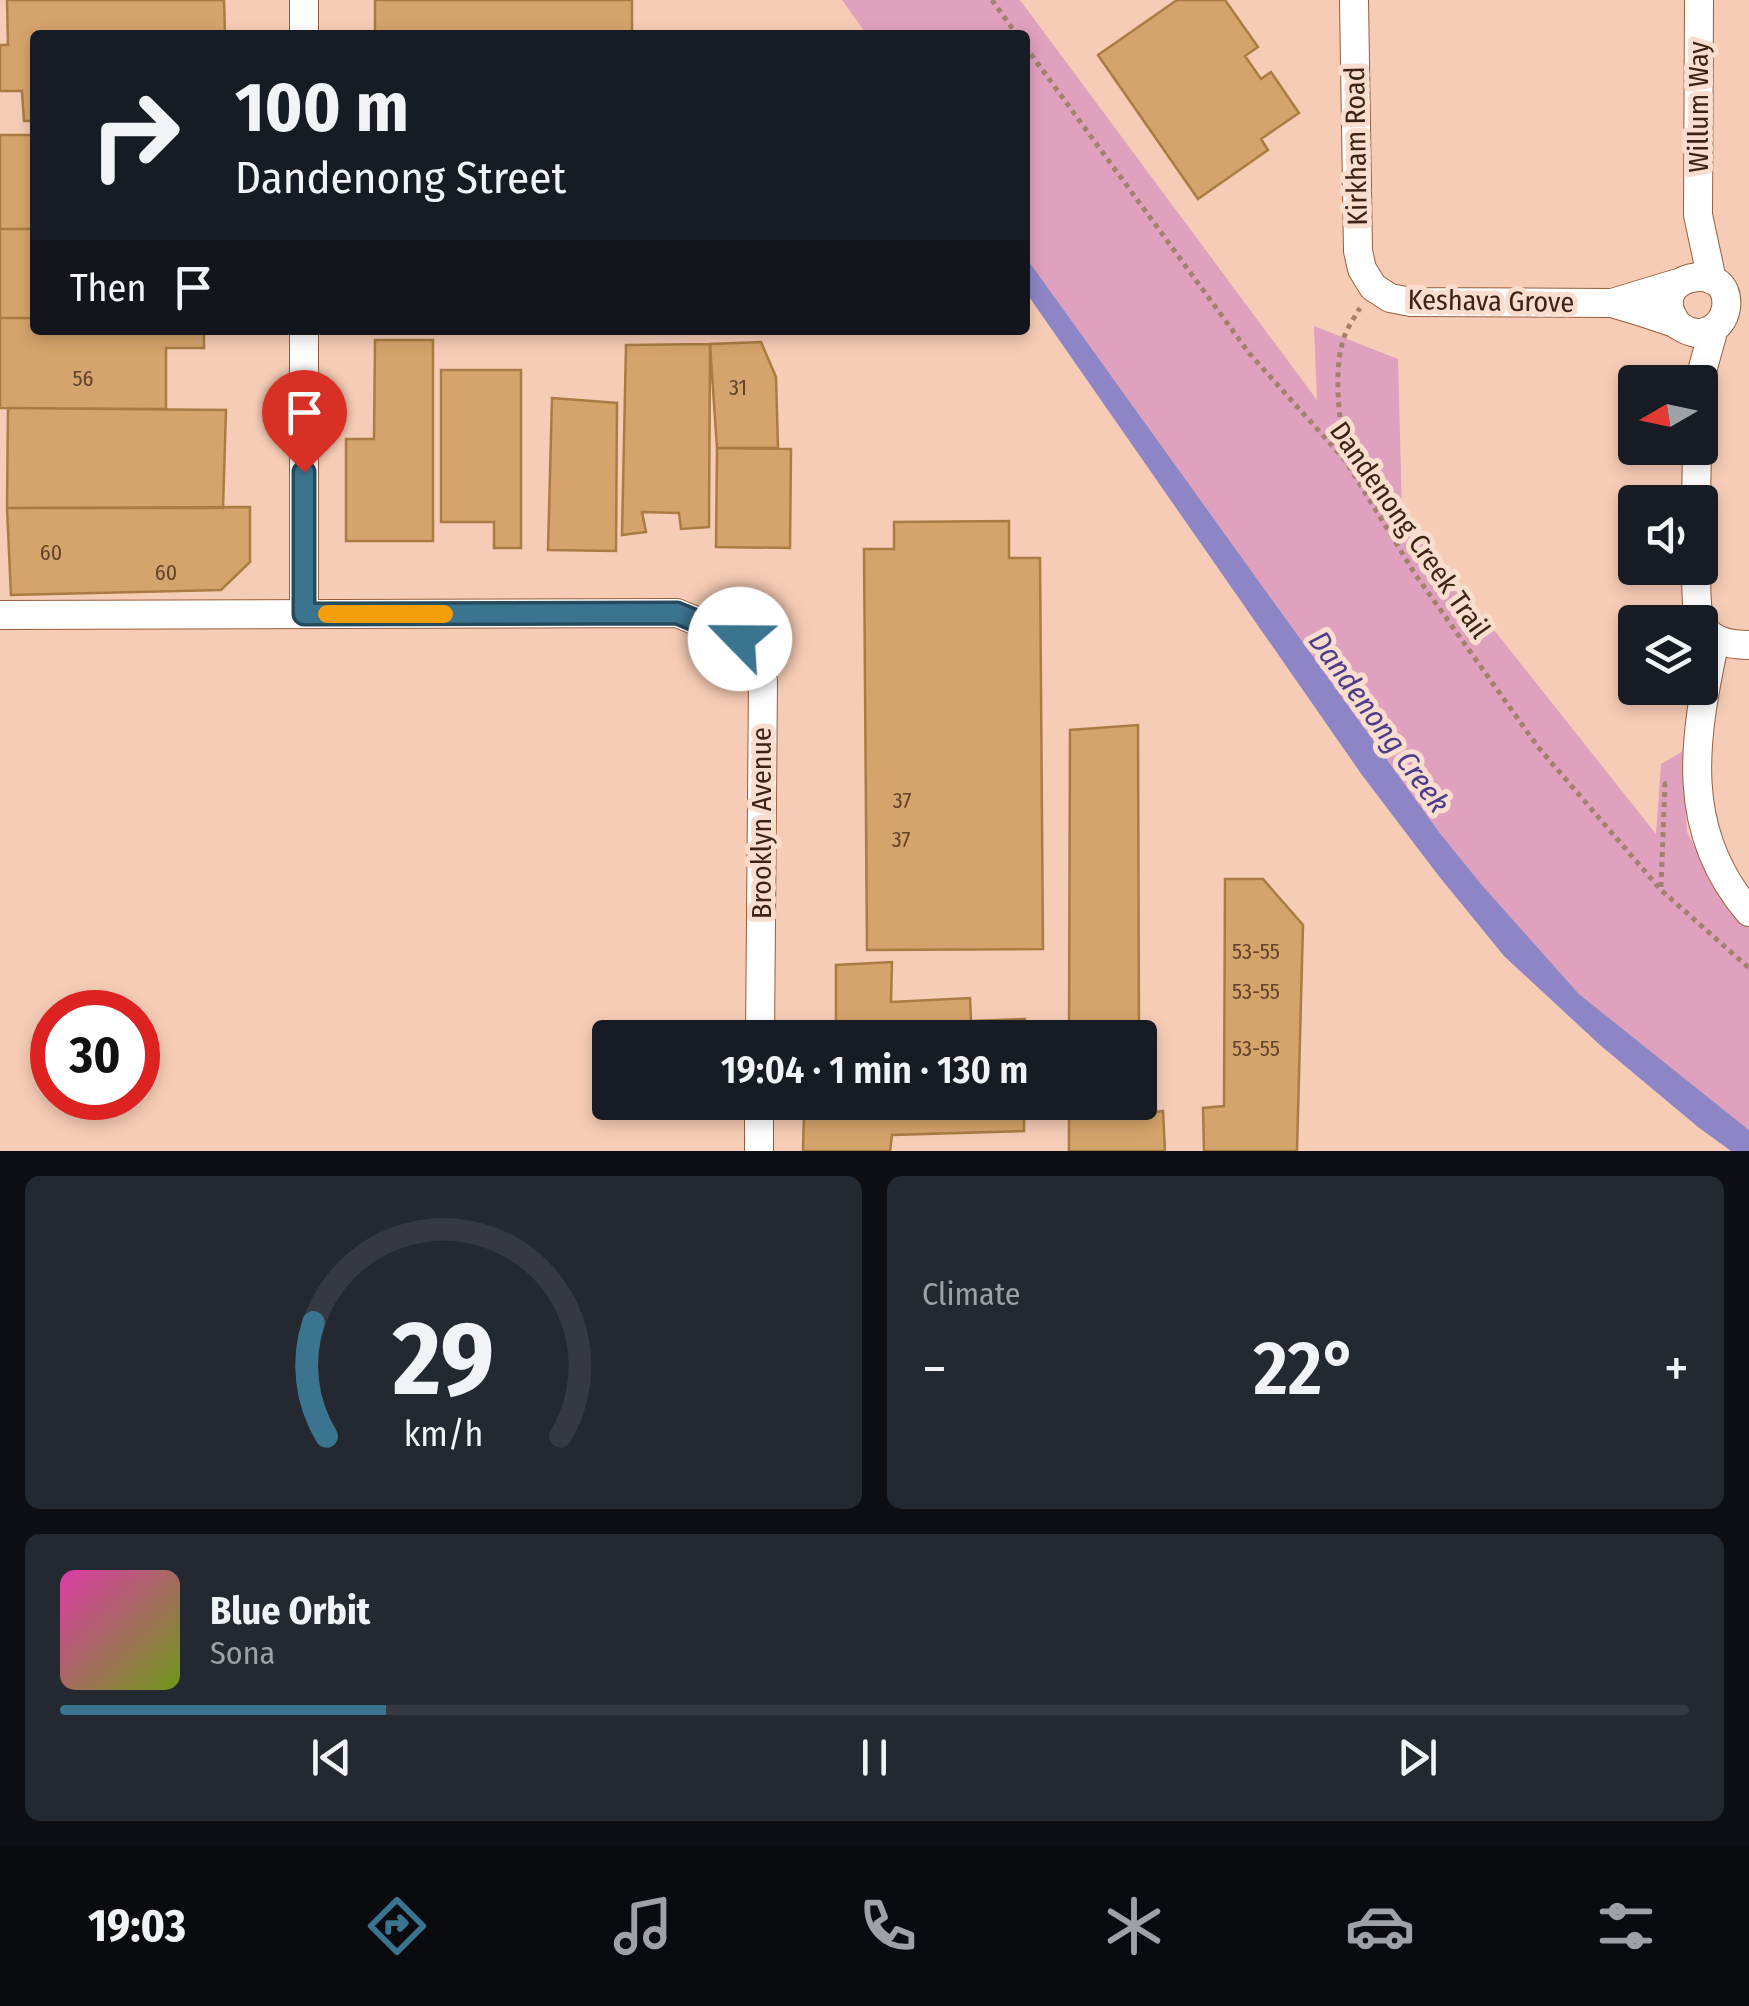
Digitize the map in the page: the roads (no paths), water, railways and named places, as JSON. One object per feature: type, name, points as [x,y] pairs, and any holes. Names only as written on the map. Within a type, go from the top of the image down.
[{"type":"street","points":[[304,0],[304,30]]},
{"type":"street","name":"Kirkham Road","points":[[1354,0],[1356,238],[1362,269],[1374,287]]},
{"type":"street","name":"Willum Way","points":[[1698,0],[1698,215],[1715,282]]},
{"type":"street","name":"Willum Way","points":[[1680,282],[1698,215]]},
{"type":"street","points":[[1692,365],[1669,307],[1670,297],[1680,282],[1696,276],[1749,294]]},
{"type":"street","name":"Keshava Grove","points":[[1374,287],[1390,298],[1411,302],[1612,303],[1680,282]]},
{"type":"street","points":[[1703,365],[1716,327],[1726,312],[1726,302],[1715,282]]},
{"type":"street","name":"Keshava Grove","points":[[1612,303],[1680,327]]},
{"type":"street","points":[[1680,327],[1700,333],[1749,314]]},
{"type":"street","points":[[304,335],[304,614]]},
{"type":"street","name":"Brooklyn Avenue","points":[[0,615],[677,613],[740,639],[762,681],[760,1020]]},
{"type":"street","points":[[1718,640],[1749,645]]},
{"type":"street","points":[[1703,705],[1696,780],[1700,817],[1732,890],[1749,912]]},
{"type":"street","points":[[759,1120],[759,1151]]},
{"type":"water label","name":"Dandenong Creek","points":[[1379,722]]}]
